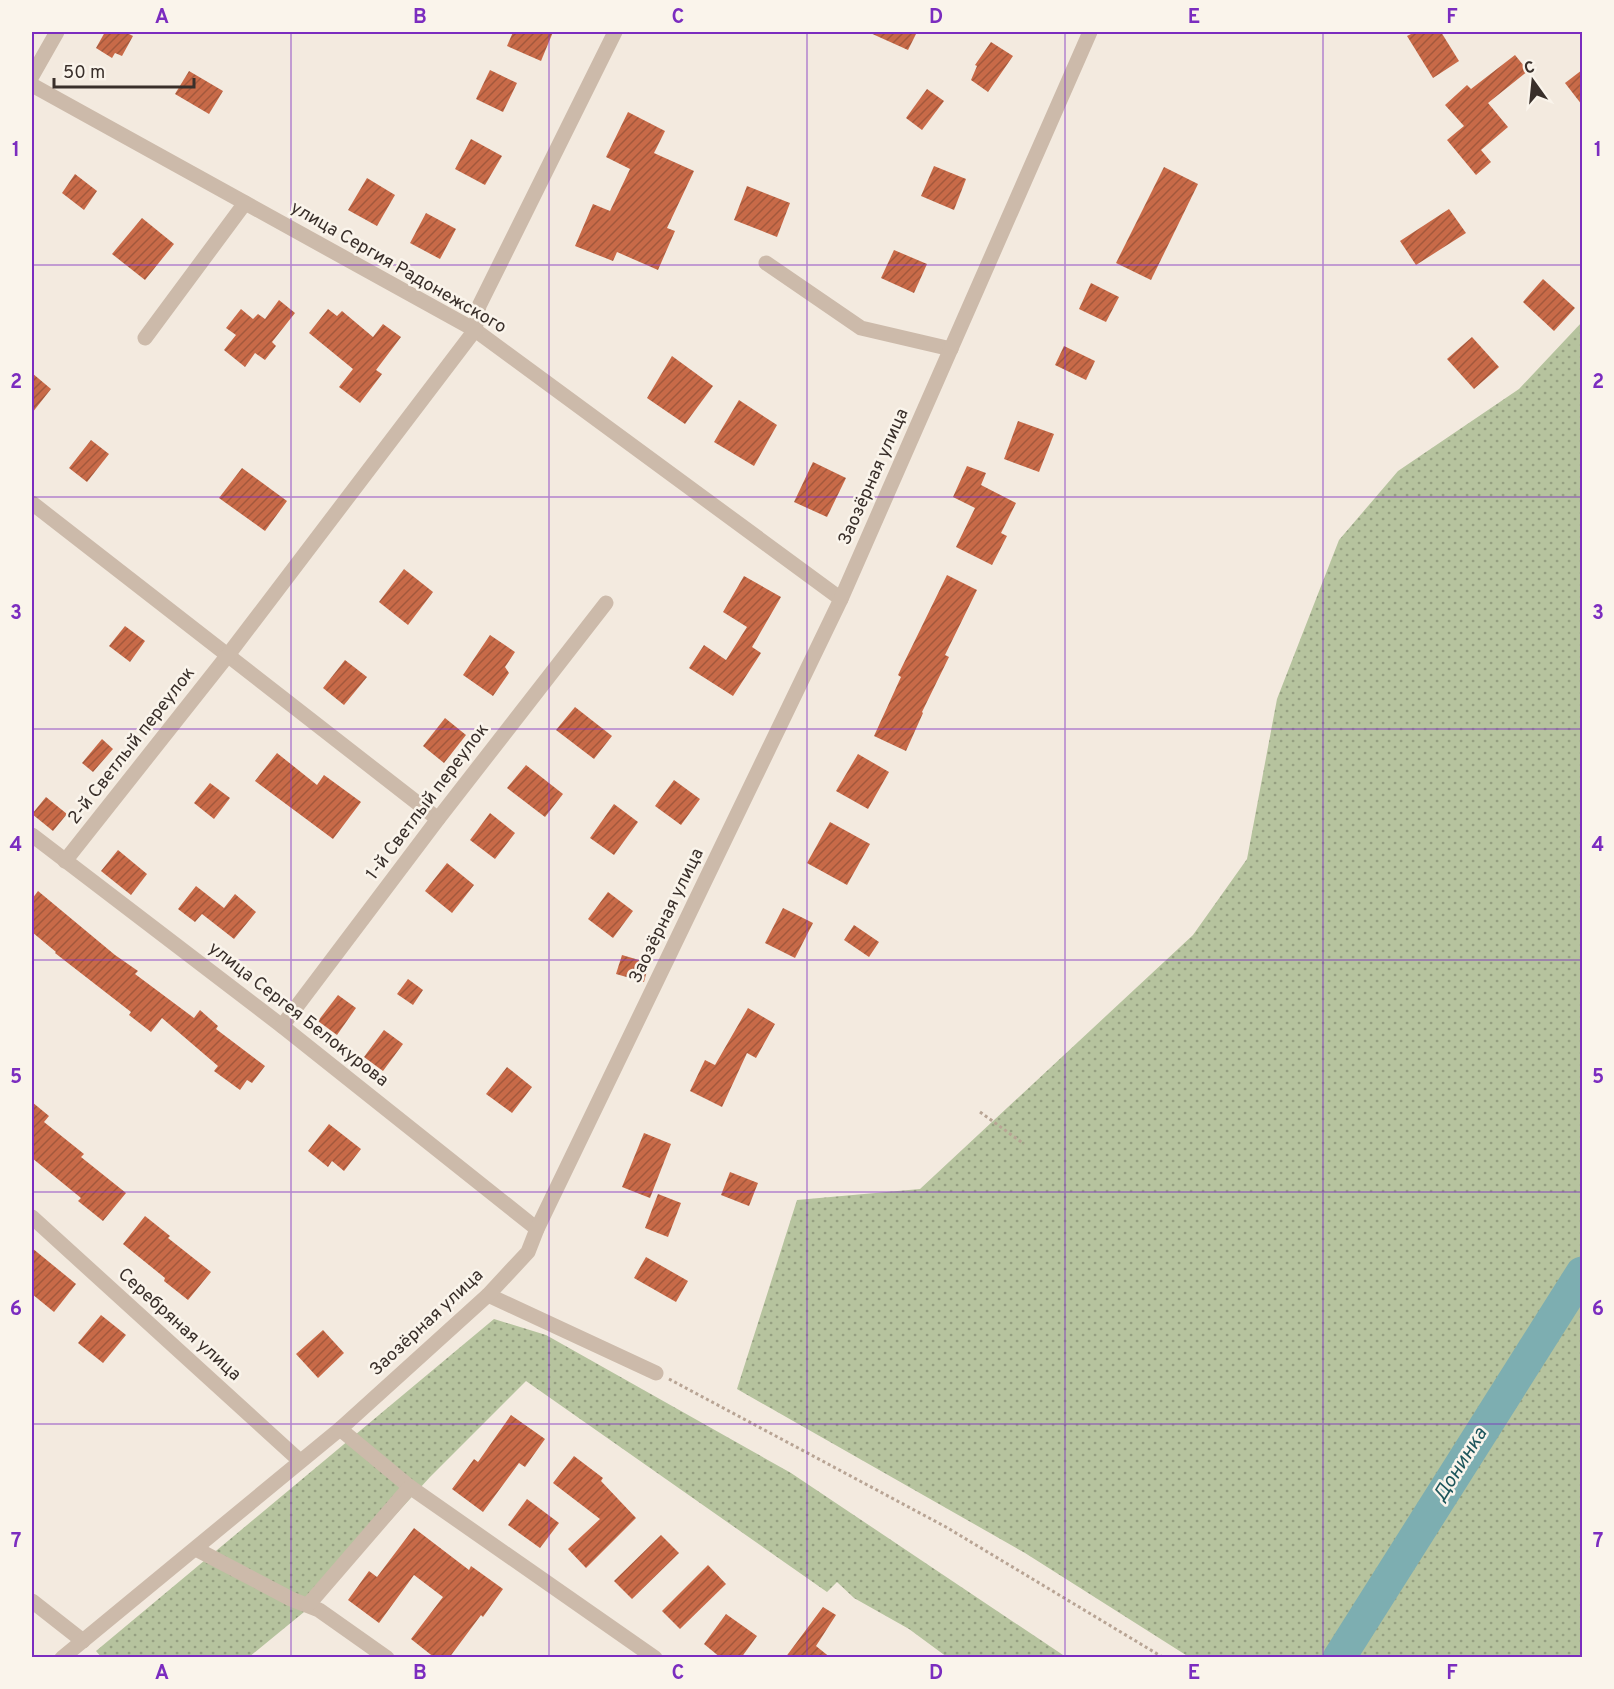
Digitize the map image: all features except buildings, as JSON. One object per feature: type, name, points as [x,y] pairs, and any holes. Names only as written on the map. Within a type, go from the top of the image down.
[{"type":"street","points":[[32,76],[57,32]]},
{"type":"street","points":[[475,330],[479,306],[615,32]]},
{"type":"street","name":"Заозёрная улица","points":[[62,1658],[340,1429],[488,1295],[528,1252],[537,1229],[841,599],[1090,32]]},
{"type":"street","name":"улица Сергия Радонежского","points":[[32,85],[475,330],[841,599]]},
{"type":"street","points":[[145,338],[245,203]]},
{"type":"street","points":[[766,263],[861,328],[951,349]]},
{"type":"street","name":"2-й Светлый переулок","points":[[65,861],[228,655],[475,330]]},
{"type":"street","points":[[32,503],[438,819]]},
{"type":"street","name":"1-й Светлый переулок","points":[[282,1026],[438,819],[606,603]]},
{"type":"street","name":"улица Сергея Белокурова","points":[[32,835],[282,1026],[537,1229]]},
{"type":"street","name":"Серебряная улица","points":[[32,1217],[300,1461]]},
{"type":"street","points":[[488,1295],[656,1373]]},
{"type":"street","points":[[340,1429],[410,1487],[655,1658]]},
{"type":"street","points":[[308,1605],[410,1487]]},
{"type":"street","points":[[196,1549],[291,1599],[319,1610],[387,1658]]},
{"type":"street","points":[[32,1601],[83,1641]]},
{"type":"path","points":[[980,1112],[1024,1144]]},
{"type":"path","points":[[656,1373],[946,1527],[1164,1658]]},
{"type":"green space","points":[[1582,322],[1582,1657],[1189,1657],[1025,1553],[737,1389],[797,1200],[920,1189],[1193,935],[1247,859],[1277,699],[1339,540],[1398,471],[1519,389]]},
{"type":"green space","points":[[494,1319],[546,1335],[791,1473],[1066,1657],[947,1657],[909,1629],[854,1598],[837,1582],[827,1592],[526,1381],[430,1477],[315,1603],[249,1657],[102,1658],[96,1651]]},
{"type":"waterway","name":"Донинка","points":[[1339,1658],[1582,1273]]}]
